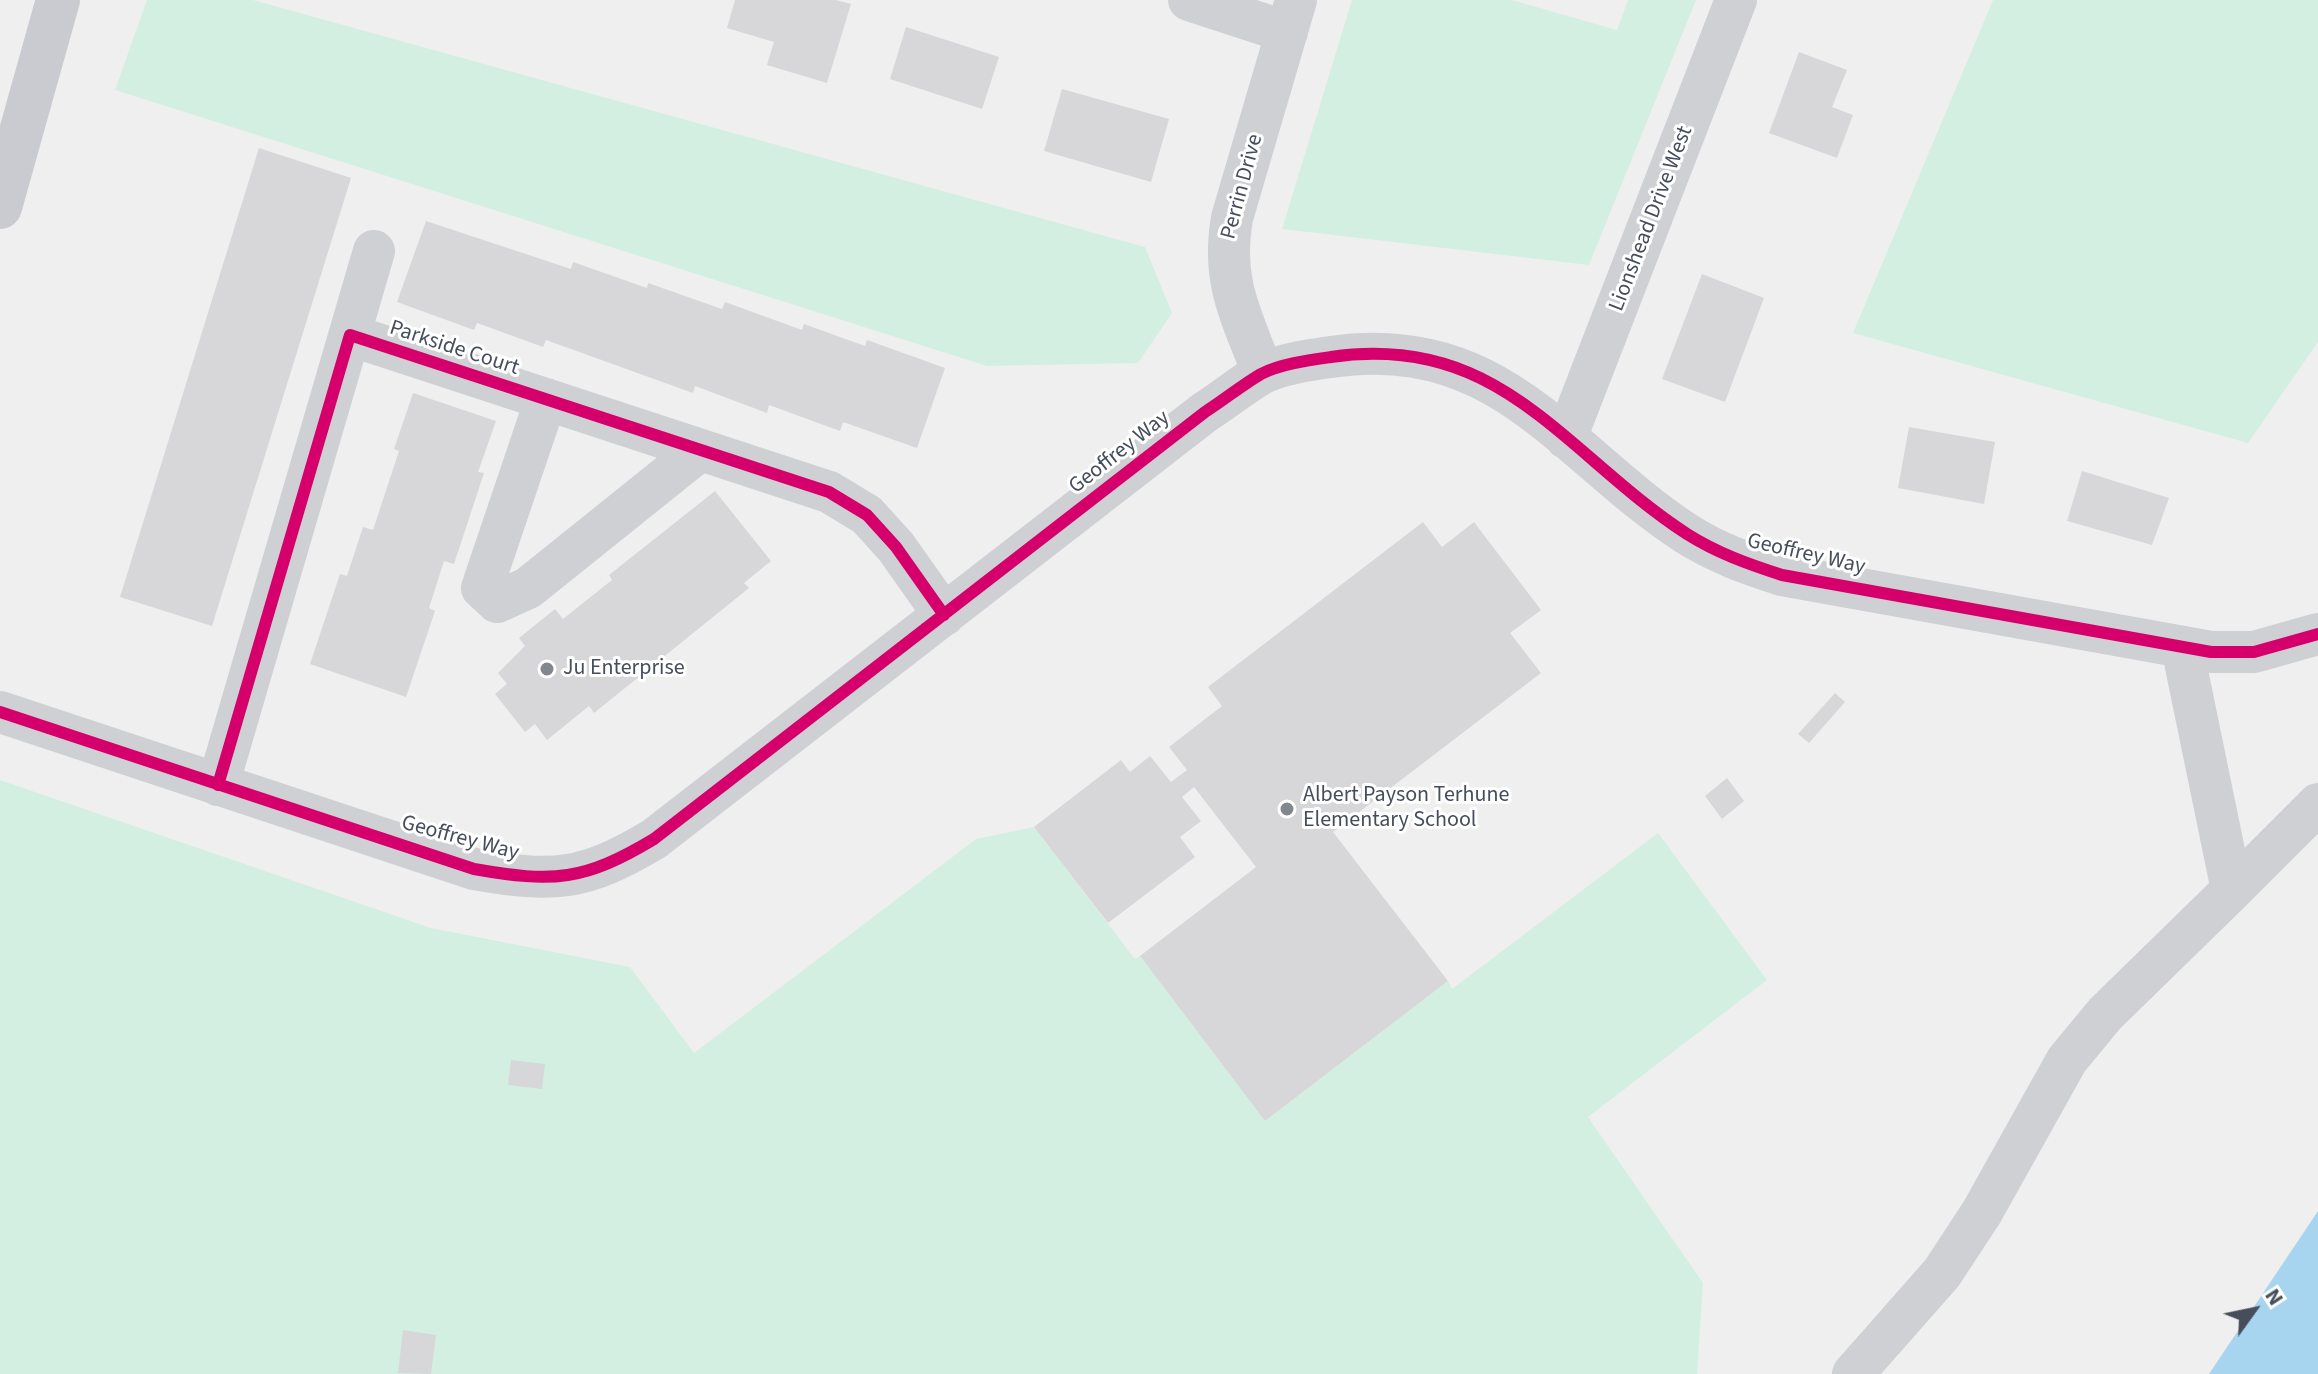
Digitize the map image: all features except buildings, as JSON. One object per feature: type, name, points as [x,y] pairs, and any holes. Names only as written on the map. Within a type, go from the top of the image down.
[{"type":"main road","points":[[0,207],[58,0]]},
{"type":"street","points":[[1189,0],[1292,16]]},
{"type":"street","name":"Lionshead Drive West","points":[[1566,438],[1736,0]]},
{"type":"street","name":"Perrin Drive","points":[[1263,373],[1229,282],[1226,251],[1232,218],[1292,16]]},
{"type":"street","points":[[218,785],[374,251]]},
{"type":"street","name":"Parkside Court","points":[[350,335],[829,492],[867,515],[896,547],[944,615]]},
{"type":"street","name":"Geoffrey Way","points":[[0,712],[474,869],[540,879],[576,876],[616,862],[654,839],[1205,412],[1263,373],[1364,352],[1446,364],[1487,378],[1686,533],[1731,558],[1782,575],[2211,652],[2254,652],[2298,643],[2318,634]]},
{"type":"street","points":[[546,399],[482,588],[497,602],[528,588],[700,450]]},
{"type":"street","points":[[2182,647],[2215,794],[2232,890]]},
{"type":"street","points":[[1853,1374],[1942,1273],[1982,1212],[2067,1060],[2105,1014],[2318,804]]},
{"type":"green space","points":[[147,0],[253,0],[1145,247],[1172,313],[1138,363],[987,366],[115,90]]},
{"type":"green space","points":[[1352,0],[1512,0],[1617,30],[1628,0],[1696,0],[1589,265],[1282,229]]},
{"type":"green space","points":[[1993,0],[2318,0],[2318,342],[2248,443],[1853,333]]},
{"type":"green space","points":[[0,780],[431,928],[630,967],[694,1053],[976,839],[1034,827],[1135,959],[1140,956],[1265,1121],[1448,981],[1452,989],[1658,833],[1767,980],[1588,1117],[1703,1283],[1697,1374],[0,1374]]},
{"type":"water","points":[[2318,1211],[2318,1374],[2209,1374]]},
{"type":"cycle path","points":[[218,785],[350,335],[829,492],[867,515],[896,547],[944,615]]},
{"type":"cycle path","points":[[0,712],[474,869],[548,877],[587,871],[654,839],[1205,412],[1254,378],[1305,361],[1390,354],[1441,363],[1486,381],[1527,406],[1643,502],[1687,534],[1733,558],[1782,575],[2211,652],[2254,652],[2318,634]]},
{"type":"place","name":"Ju Enterprise","points":[[547,669]]},
{"type":"place","name":"Albert Payson Terhune Elementary School","points":[[1287,809]]}]
